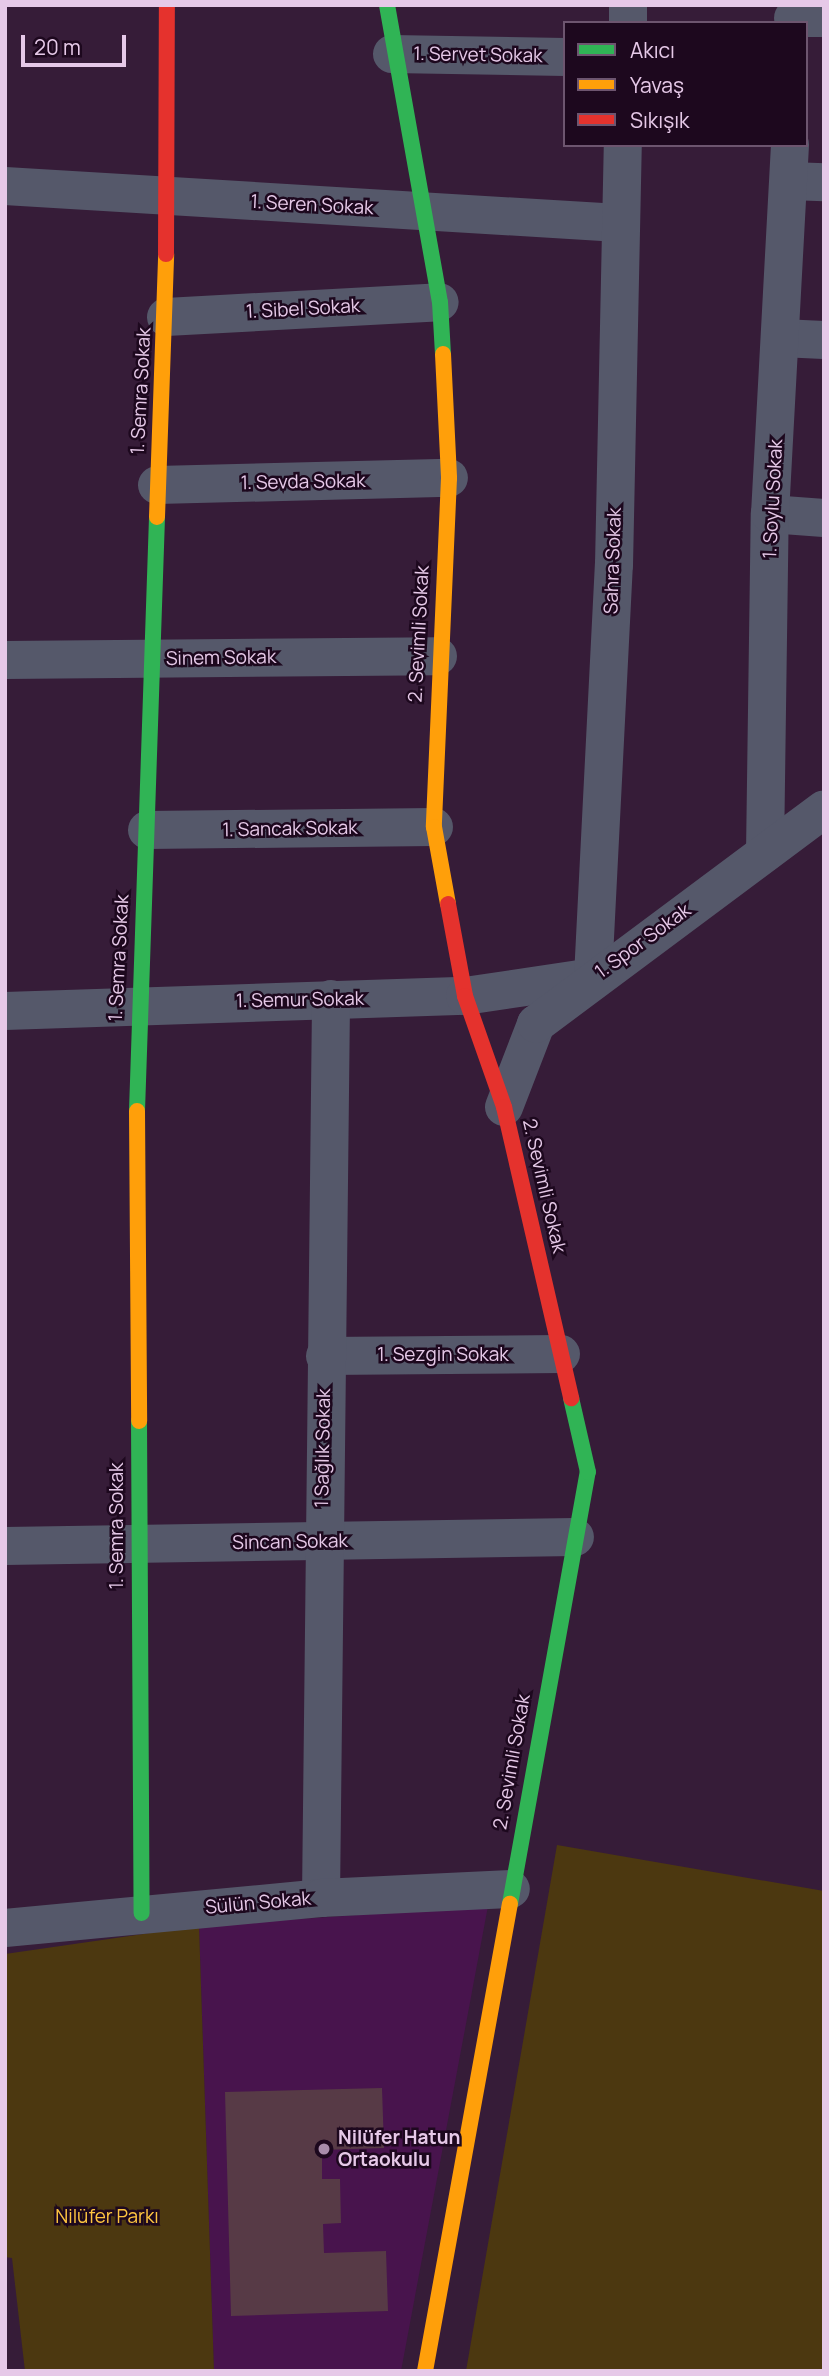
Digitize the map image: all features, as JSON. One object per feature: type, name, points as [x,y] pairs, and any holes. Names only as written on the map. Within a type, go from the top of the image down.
[{"type":"street","name":"1. Semra Sokak","points":[[142,1913],[136,1004],[147,830],[157,485],[166,317],[167,5]]},
{"type":"street","name":"2. Sevimli Sokak","points":[[387,5],[392,54],[440,302],[449,478],[438,656],[434,827],[465,996],[504,1107],[588,1472],[425,2371]]},
{"type":"street","name":"1. Servet Sokak","points":[[392,54],[563,57]]},
{"type":"street","name":"Sahra Sokak","points":[[593,977],[614,565],[619,223],[623,147]]},
{"type":"street","name":"1. Soylu Sokak","points":[[765,853],[770,514],[782,338],[801,169]]},
{"type":"street","name":"1. Seren Sokak","points":[[5,186],[619,223]]},
{"type":"street","name":"1. Sibel Sokak","points":[[166,317],[440,302]]},
{"type":"street","points":[[782,338],[824,340]]},
{"type":"street","name":"1. Sevda Sokak","points":[[157,485],[449,478]]},
{"type":"street","points":[[770,514],[824,518]]},
{"type":"street","name":"Sinem Sokak","points":[[5,660],[438,656]]},
{"type":"street","name":"1. Spor Sokak","points":[[504,1107],[536,1024],[593,977],[824,809]]},
{"type":"street","name":"1. Sancak Sokak","points":[[147,830],[434,827]]},
{"type":"street","name":"1. Semur Sokak","points":[[5,1011],[136,1004],[465,996],[593,977]]},
{"type":"street","name":"1 Sağlık Sokak","points":[[321,1898],[322,1541],[331,999]]},
{"type":"street","name":"1. Sezgin Sokak","points":[[325,1356],[561,1354]]},
{"type":"street","name":"Sincan Sokak","points":[[5,1546],[575,1537]]},
{"type":"street","name":"Sülün Sokak","points":[[5,1928],[321,1898],[511,1889]]},
{"type":"shaded area","name":"Nilüfer Hatun Ortaokulu","points":[[488,1906],[401,2371],[214,2371],[199,1926]]},
{"type":"green space","points":[[557,1845],[824,1891],[824,2371],[466,2371]]},
{"type":"green space","name":"Nilüfer Parkı","points":[[199,1926],[214,2371],[25,2371],[12,2258],[5,2257],[5,1954]]},
{"type":"building","points":[[382,2088],[384,2148],[322,2150],[322,2179],[340,2179],[341,2223],[323,2224],[324,2253],[386,2251],[388,2311],[231,2316],[225,2092]]},
{"type":"traffic: fast","points":[[387,5],[440,302],[443,354]]},
{"type":"traffic: fast","points":[[137,1111],[157,517]]},
{"type":"traffic: fast","points":[[510,1904],[588,1472],[571,1398]]},
{"type":"traffic: fast","points":[[139,1421],[142,1913]]},
{"type":"traffic: slow","points":[[157,517],[166,254]]},
{"type":"traffic: slow","points":[[443,354],[449,478],[434,827],[448,904]]},
{"type":"traffic: slow","points":[[137,1111],[139,1421]]},
{"type":"traffic: slow","points":[[425,2371],[510,1904]]},
{"type":"traffic: jam","points":[[166,254],[167,5]]},
{"type":"traffic: jam","points":[[448,904],[465,996],[504,1107],[571,1398]]},
{"type":"place","name":"Nilüfer Hatun Ortaokulu","points":[[324,2149]]}]
